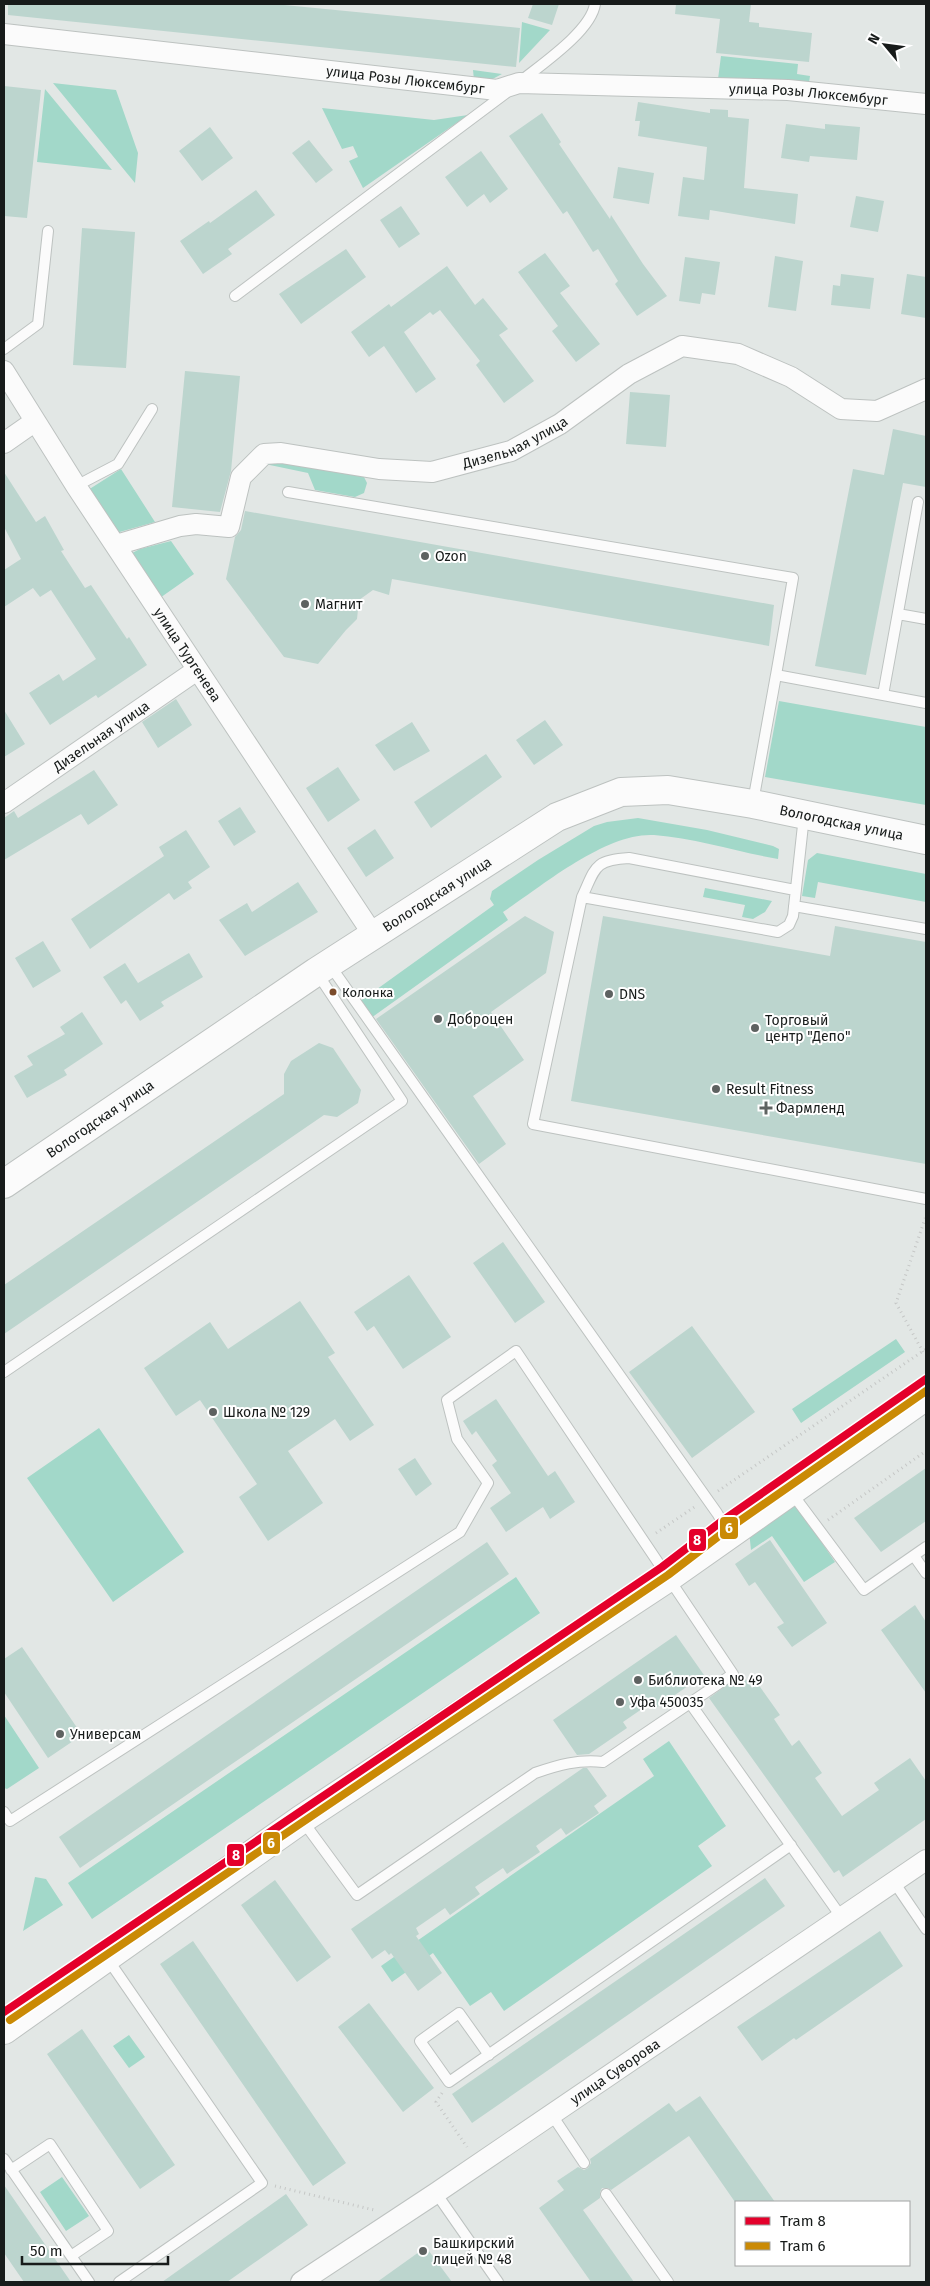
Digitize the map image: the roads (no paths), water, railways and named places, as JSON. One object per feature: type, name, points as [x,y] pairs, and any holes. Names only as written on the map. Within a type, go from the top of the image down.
[{"type":"main road","name":"Вологодская улица","points":[[4,1184],[322,968],[557,817],[621,792],[668,790],[753,804],[926,840]]},
{"type":"main road","points":[[4,2030],[302,1819],[669,1577],[926,1396]]},
{"type":"street","name":"улица Розы Люксембург","points":[[4,34],[498,90],[519,83],[788,90],[926,104]]},
{"type":"street","name":"Дизельная улица","points":[[116,545],[180,526],[196,524],[229,527],[241,477],[264,454],[282,453],[379,469],[432,472],[511,451],[560,424],[629,374],[682,346],[738,354],[791,377],[841,409],[877,410],[926,390]]},
{"type":"street","name":"улица Тургенева","points":[[4,371],[34,422],[374,936]]},
{"type":"street","points":[[4,443],[34,422]]},
{"type":"street","name":"Дизельная улица","points":[[4,803],[198,670]]},
{"type":"street","name":"улица Суворова","points":[[301,2282],[552,2115],[926,1860]]},
{"type":"lane","points":[[235,296],[519,83],[568,44],[584,26],[595,4]]},
{"type":"lane","points":[[4,349],[38,324],[48,232]]},
{"type":"lane","points":[[76,486],[118,464],[152,409]]},
{"type":"lane","points":[[288,492],[793,578],[753,804]]},
{"type":"lane","points":[[883,695],[918,502]]},
{"type":"lane","points":[[898,614],[926,619]]},
{"type":"lane","points":[[776,675],[926,703]]},
{"type":"lane","points":[[582,897],[778,932],[789,925],[793,916],[804,815]]},
{"type":"lane","points":[[796,890],[630,858],[611,859],[596,866],[582,897],[533,1124],[926,1199]]},
{"type":"lane","points":[[794,906],[926,929]]},
{"type":"lane","points":[[4,1372],[402,1101],[322,968]]},
{"type":"lane","points":[[322,968],[707,1498],[730,1534]]},
{"type":"lane","points":[[4,1812],[10,1821],[460,1532],[488,1482],[457,1439],[446,1400],[516,1351],[733,1674],[603,1762],[587,1760],[556,1765],[535,1772],[357,1895],[302,1819]]},
{"type":"lane","points":[[790,1491],[864,1590],[926,1548]]},
{"type":"lane","points":[[914,1556],[926,1573]]},
{"type":"lane","points":[[690,1703],[842,1918]]},
{"type":"lane","points":[[489,2055],[459,2013],[420,2041],[449,2082],[489,2055],[791,1845]]},
{"type":"lane","points":[[894,1882],[926,1929]]},
{"type":"lane","points":[[107,1957],[262,2183],[119,2282]]},
{"type":"lane","points":[[552,2115],[584,2163]]},
{"type":"lane","points":[[11,2170],[50,2144],[108,2231],[71,2256]]},
{"type":"lane","points":[[4,2159],[89,2282]]},
{"type":"lane","points":[[436,2193],[498,2282]]},
{"type":"lane","points":[[606,2194],[668,2282]]},
{"type":"tram line","name":"8","points":[[4,2012],[662,1567],[722,1521],[926,1379]]},
{"type":"tram line","name":"6","points":[[10,2020],[668,1575],[728,1529],[926,1391]]},
{"type":"place","name":"Ozon","points":[[425,556]]},
{"type":"place","name":"Магнит","points":[[305,604]]},
{"type":"place","name":"Колонка","points":[[333,992]]},
{"type":"place","name":"DNS","points":[[609,994]]},
{"type":"place","name":"Доброцен","points":[[438,1019]]},
{"type":"place","name":"Торговый центр \"Депо\"","points":[[755,1028]]},
{"type":"place","name":"Result Fitness","points":[[716,1089]]},
{"type":"place","name":"Фармленд","points":[[766,1108]]},
{"type":"place","name":"Школа № 129","points":[[213,1412]]},
{"type":"place","name":"Библиотека № 49","points":[[638,1680]]},
{"type":"place","name":"Уфа 450035","points":[[620,1702]]},
{"type":"place","name":"Универсам","points":[[60,1734]]},
{"type":"place","name":"Башкирский лицей № 48","points":[[423,2251]]}]
